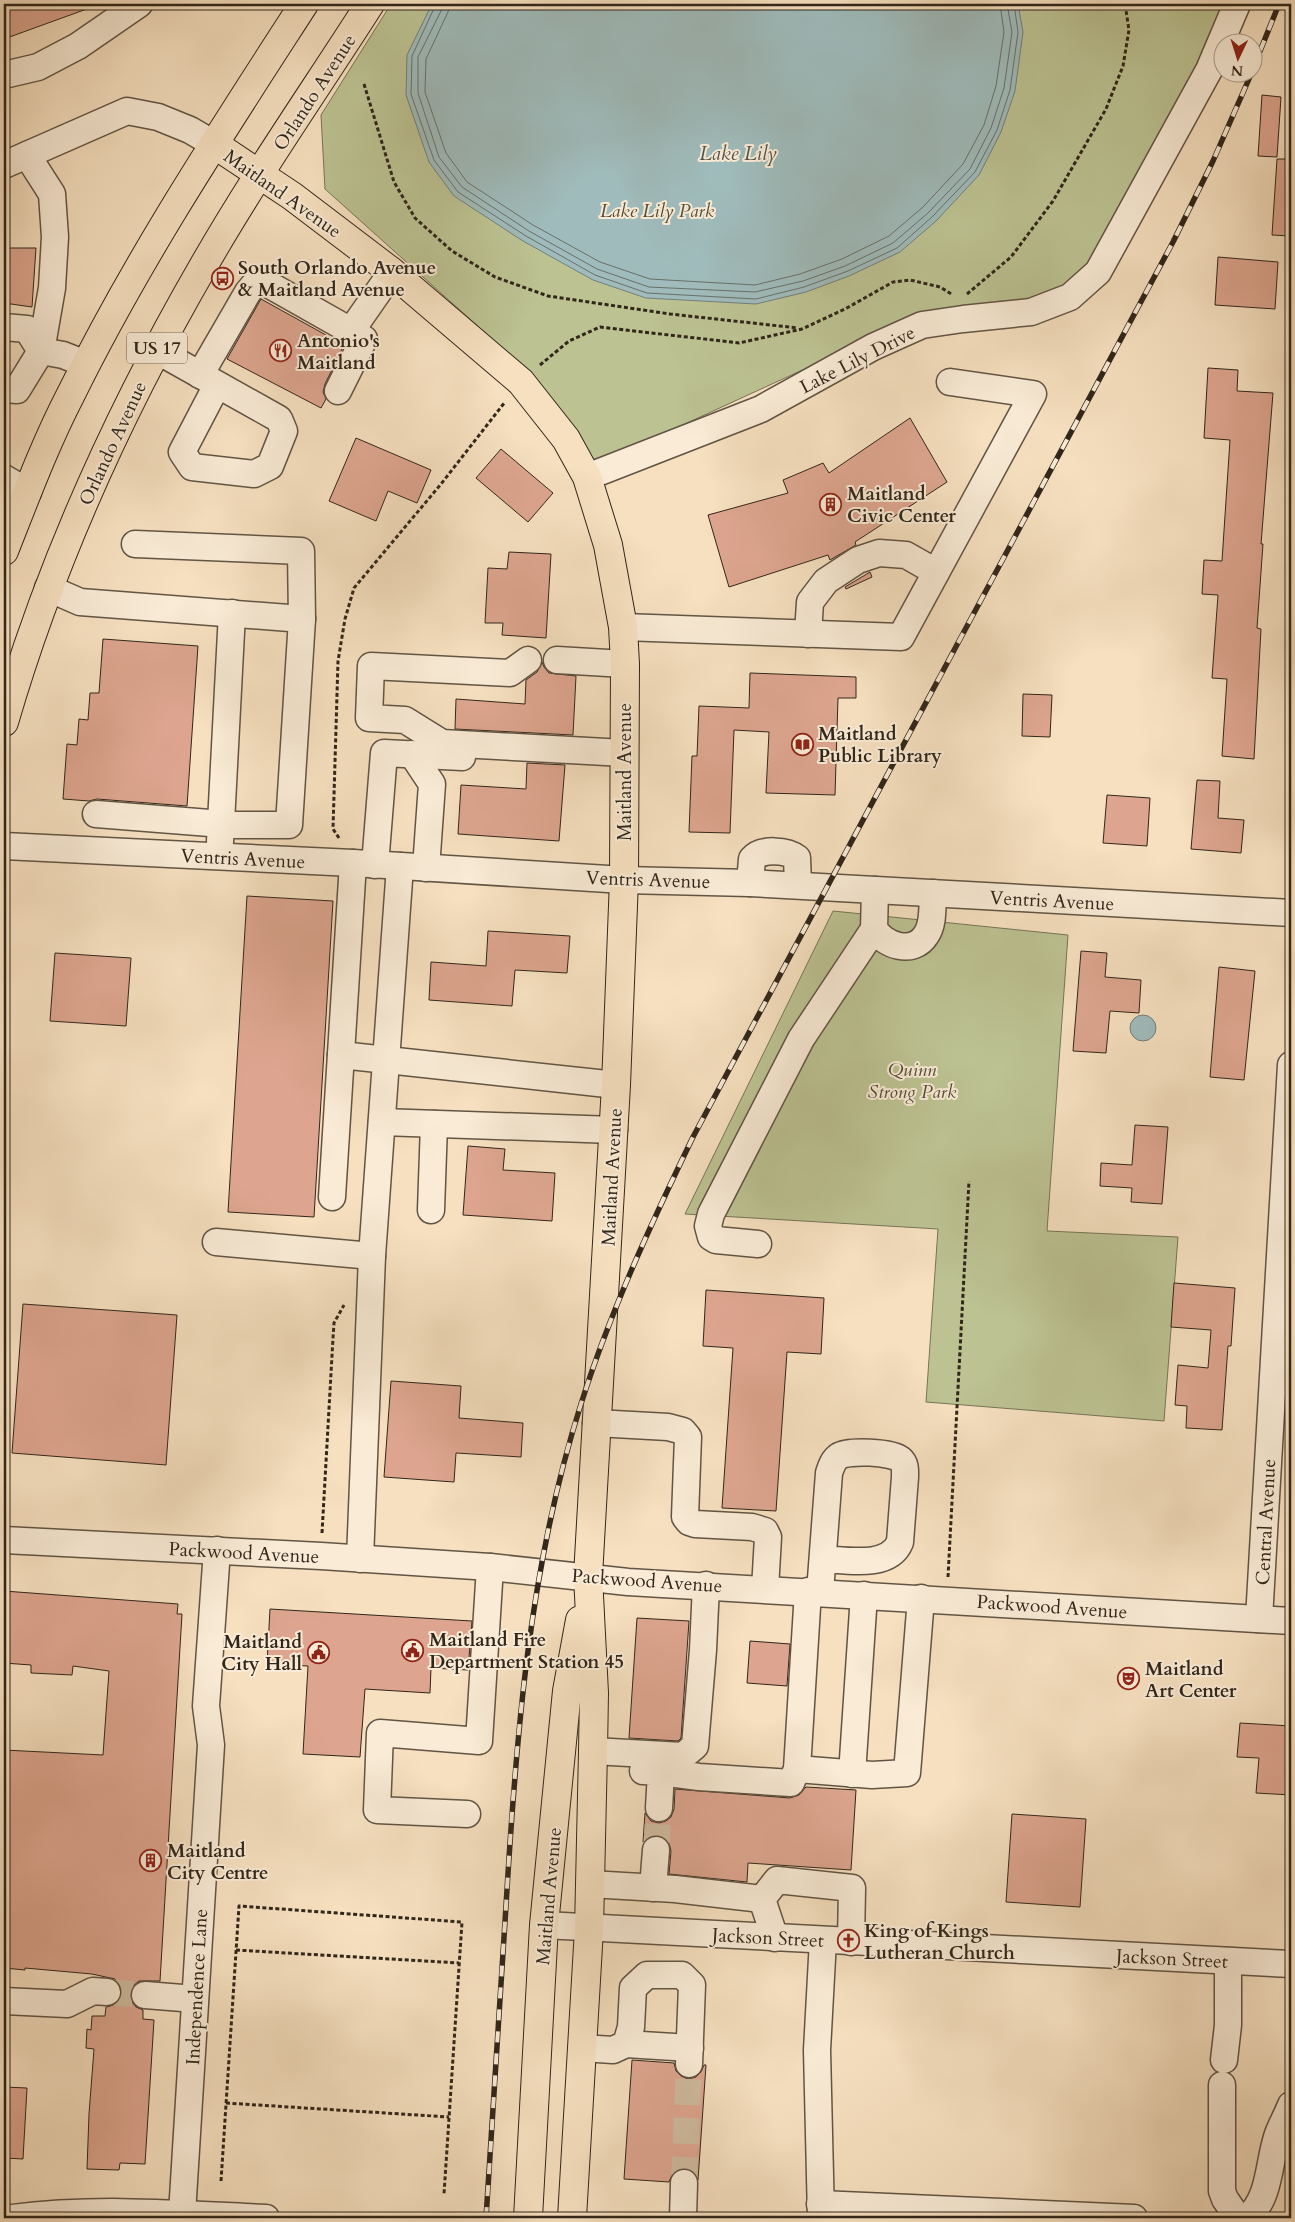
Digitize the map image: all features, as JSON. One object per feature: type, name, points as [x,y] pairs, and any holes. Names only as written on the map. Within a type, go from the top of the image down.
[{"type":"main road","name":"US 17","points":[[5,546],[70,395],[86,364],[161,229],[304,4]]},
{"type":"main road","name":"Orlando Avenue","points":[[4,722],[48,588],[118,423],[205,263],[370,4]]},
{"type":"main road","name":"Maitland Avenue","points":[[214,144],[261,175],[392,272],[520,382],[566,439],[587,477],[608,545],[623,627],[625,664],[624,880],[614,1130],[588,1576],[594,1693],[589,1928],[572,2218]]},
{"type":"main road","name":"Maitland Avenue","points":[[528,2218],[544,1926],[567,1691],[588,1576]]},
{"type":"street","points":[[4,75],[38,68],[78,46],[139,4]]},
{"type":"street","name":"Lake Lily Drive","points":[[587,477],[761,409],[873,347],[922,325],[963,318],[1031,312],[1070,297],[1098,272],[1209,70],[1236,4]]},
{"type":"street","points":[[4,389],[17,390],[41,351],[52,288],[55,237],[52,194],[15,160],[127,111],[158,117],[190,130],[214,144]]},
{"type":"street","points":[[351,331],[392,272]]},
{"type":"street","points":[[156,350],[209,380],[248,292],[259,278],[364,339],[338,391]]},
{"type":"street","points":[[4,327],[27,328],[41,351],[63,355],[86,364]]},
{"type":"street","points":[[623,627],[901,637],[1034,394],[950,382]]},
{"type":"street","points":[[4,478],[28,492]]},
{"type":"street","points":[[135,544],[301,551],[302,619],[289,825],[290,860]]},
{"type":"street","points":[[808,634],[810,602],[826,581],[858,560],[879,553],[906,555],[936,572]]},
{"type":"street","points":[[48,588],[80,602],[302,619]]},
{"type":"street","points":[[219,857],[232,613]]},
{"type":"street","points":[[528,660],[510,673],[372,666],[369,718],[405,720],[442,743],[624,760]]},
{"type":"street","points":[[557,660],[625,664]]},
{"type":"street","points":[[332,1197],[340,1055],[376,865],[384,753],[624,760]]},
{"type":"street","points":[[412,754],[432,784],[426,868]]},
{"type":"street","points":[[96,814],[220,824],[289,825]]},
{"type":"street","name":"Ventris Avenue","points":[[4,846],[290,860],[624,880],[750,882],[1291,913]]},
{"type":"street","points":[[360,1559],[372,1256],[386,1059],[376,865]]},
{"type":"street","points":[[758,1244],[716,1240],[711,1237],[708,1226],[711,1214],[802,1039],[874,928],[876,890]]},
{"type":"street","points":[[874,928],[885,942],[896,946],[909,946],[918,943],[926,936],[930,925],[933,893]]},
{"type":"street","points":[[340,1055],[616,1085]]},
{"type":"street","name":"Central Avenue","points":[[1260,1619],[1291,1065]]},
{"type":"street","points":[[382,1122],[614,1130]]},
{"type":"street","points":[[431,1210],[434,1124]]},
{"type":"street","points":[[216,1242],[372,1256]]},
{"type":"street","points":[[596,1423],[668,1427],[683,1431],[688,1437],[686,1517],[688,1522],[765,1531],[768,1537],[765,1589]]},
{"type":"street","points":[[593,1760],[699,1777],[791,1783],[797,1769],[814,1592],[822,1559],[829,1473],[832,1463],[839,1456],[849,1452],[894,1455],[902,1460],[905,1468],[905,1477],[900,1542],[897,1550],[889,1556],[867,1560],[822,1559]]},
{"type":"street","name":"Packwood Avenue","points":[[4,1540],[216,1550],[490,1567],[588,1576],[628,1582],[1291,1621]]},
{"type":"street","name":"Independence Lane","points":[[182,2214],[211,1745],[206,1706],[216,1550]]},
{"type":"street","points":[[467,1814],[377,1810],[380,1733],[479,1741],[490,1567]]},
{"type":"street","points":[[593,1760],[683,1756],[694,1746],[703,1650],[706,1586]]},
{"type":"street","points":[[852,1774],[864,1595]]},
{"type":"street","points":[[797,1769],[872,1775],[907,1773],[934,1599]]},
{"type":"street","points":[[659,1808],[661,1772]]},
{"type":"street","points":[[653,1888],[656,1850]]},
{"type":"street","points":[[762,1899],[777,1880],[852,1888],[851,1942]]},
{"type":"street","points":[[590,1884],[762,1899]]},
{"type":"street","points":[[762,1899],[775,1938]]},
{"type":"street","name":"Jackson Street","points":[[544,1926],[1291,1964]]},
{"type":"street","points":[[823,1940],[817,2050],[820,2211],[1046,2214],[1134,2218]]},
{"type":"street","points":[[1228,1961],[1228,2025],[1223,2072],[1222,2191],[1238,2218]]},
{"type":"street","points":[[582,2048],[613,2050],[626,2044],[690,2056],[692,1986],[682,1976],[647,1975],[633,1988],[631,2027],[626,2044]]},
{"type":"street","points":[[4,2001],[67,2004],[93,1991],[107,1992]]},
{"type":"street","points":[[145,1995],[195,1999]]},
{"type":"street","points":[[1247,2218],[1256,2211],[1263,2195],[1278,2135],[1291,2105]]},
{"type":"street","points":[[683,2218],[684,2183]]},
{"type":"street","points":[[4,2202],[52,2213]]},
{"type":"street","points":[[12,2218],[52,2213],[118,2216],[182,2214],[266,2218]]},
{"type":"path","points":[[960,299],[1011,257],[1053,201],[1106,109],[1123,66],[1129,30],[1124,4]]},
{"type":"path","points":[[364,84],[394,182],[415,218],[452,251],[495,277],[548,296],[670,314],[802,329]]},
{"type":"path","points":[[934,1599],[969,1181]]},
{"type":"path","points":[[221,2181],[238,1906],[462,1922],[444,2194]]},
{"type":"path","points":[[236,1950],[459,1963]]},
{"type":"path","points":[[226,2104],[449,2117]]},
{"type":"green space","name":"Lake Lily Park","points":[[391,4],[1229,4],[1215,32],[1212,32],[1212,37],[1094,266],[1066,288],[1028,303],[920,316],[589,468],[530,373],[325,189],[321,115]]},
{"type":"green space","name":"Quinn Strong Park","points":[[833,911],[1068,935],[1047,1231],[1178,1237],[1164,1421],[926,1402],[938,1229],[685,1214]]},
{"type":"water","name":"Lake Lily","points":[[432,4],[1018,4],[1023,32],[1015,91],[1001,132],[979,175],[936,221],[900,252],[849,276],[806,292],[756,304],[646,298],[593,280],[523,241],[454,196],[429,162],[406,95],[407,55]]},
{"type":"water","points":[[1143,1015],[1152,1019],[1156,1028],[1152,1037],[1143,1041],[1134,1037],[1130,1028],[1134,1019]]},
{"type":"building","points":[[4,4],[95,4],[95,6],[4,39]]},
{"type":"building","points":[[1262,95],[1281,97],[1277,157],[1258,156]]},
{"type":"building","points":[[1277,159],[1291,159],[1291,236],[1272,235]]},
{"type":"building","points":[[4,248],[36,248],[32,307],[4,303]]},
{"type":"building","points":[[1218,257],[1278,262],[1275,309],[1215,305]]},
{"type":"building","points":[[261,299],[344,345],[325,384],[323,392],[326,399],[321,408],[227,359]]},
{"type":"building","points":[[1208,368],[1238,370],[1237,391],[1273,393],[1261,544],[1263,544],[1257,628],[1261,629],[1254,759],[1222,756],[1227,679],[1212,678],[1218,595],[1202,594],[1204,560],[1222,561],[1230,440],[1204,438]]},
{"type":"building","name":"Maitland Civic Center","points":[[910,418],[947,482],[855,542],[856,545],[830,560],[828,555],[729,587],[708,515],[788,493],[783,480],[823,463],[829,473]]},
{"type":"building","points":[[356,438],[431,470],[417,503],[388,491],[376,521],[329,501]]},
{"type":"building","points":[[501,449],[553,493],[528,522],[476,478]]},
{"type":"building","points":[[509,552],[551,554],[546,638],[502,635],[503,623],[485,623],[488,568],[507,569]]},
{"type":"building","points":[[870,572],[872,577],[846,589],[845,587]]},
{"type":"building","points":[[103,639],[198,646],[187,806],[97,799],[89,801],[63,799],[67,744],[77,745],[79,719],[88,720],[90,693],[99,693]]},
{"type":"building","points":[[542,662],[549,673],[576,676],[573,735],[455,729],[456,699],[525,704],[526,680],[537,672]]},
{"type":"building","name":"Maitland Public Library","points":[[750,673],[856,677],[856,698],[838,698],[835,795],[766,793],[769,732],[734,730],[730,833],[689,832],[692,756],[697,756],[699,706],[749,708]]},
{"type":"building","points":[[1023,694],[1052,695],[1050,737],[1022,736]]},
{"type":"building","points":[[527,763],[565,765],[559,841],[458,834],[461,785],[526,789]]},
{"type":"building","points":[[1197,780],[1220,781],[1218,818],[1244,820],[1241,853],[1191,849]]},
{"type":"building","points":[[1107,795],[1150,798],[1147,846],[1103,843]]},
{"type":"building","points":[[247,896],[333,901],[314,1217],[228,1212]]},
{"type":"building","points":[[488,931],[570,936],[567,973],[515,970],[512,1006],[429,1000],[431,962],[486,966]]},
{"type":"building","points":[[1081,951],[1107,953],[1105,977],[1141,980],[1139,1013],[1110,1011],[1106,1053],[1073,1051]]},
{"type":"building","points":[[55,953],[131,958],[126,1026],[50,1021]]},
{"type":"building","points":[[1219,967],[1255,971],[1244,1080],[1210,1077]]},
{"type":"building","points":[[1135,1125],[1168,1127],[1162,1204],[1131,1202],[1132,1188],[1100,1186],[1101,1163],[1132,1165]]},
{"type":"building","points":[[468,1146],[505,1149],[503,1170],[555,1173],[552,1221],[463,1215]]},
{"type":"building","points":[[1174,1283],[1235,1288],[1231,1346],[1228,1346],[1222,1430],[1186,1428],[1187,1406],[1175,1405],[1178,1365],[1208,1368],[1211,1330],[1171,1327]]},
{"type":"building","points":[[706,1290],[824,1298],[821,1354],[787,1352],[776,1511],[722,1508],[733,1348],[703,1346]]},
{"type":"building","points":[[23,1304],[177,1315],[166,1465],[12,1453]]},
{"type":"building","points":[[391,1381],[461,1386],[459,1418],[523,1423],[521,1457],[456,1453],[454,1482],[384,1477]]},
{"type":"building","name":"Maitland City Centre","points":[[4,1591],[178,1604],[177,1614],[182,1614],[160,1981],[139,1981],[133,1986],[130,1994],[132,2002],[136,2007],[143,2010],[143,2019],[154,2020],[145,2164],[120,2163],[119,2170],[87,2169],[94,2049],[86,2048],[87,2029],[91,2030],[92,2016],[105,2016],[106,2007],[114,2005],[120,2000],[122,1993],[120,1985],[115,1979],[92,1974],[4,1968],[4,1750],[103,1755],[109,1671],[73,1666],[72,1675],[31,1673],[31,1665],[4,1663]]},
{"type":"building","points":[[270,1609],[472,1621],[468,1670],[431,1668],[430,1693],[365,1689],[360,1757],[303,1754],[308,1666],[267,1664]]},
{"type":"building","points":[[637,1618],[689,1621],[681,1738],[678,1741],[629,1738]]},
{"type":"building","points":[[750,1641],[790,1644],[787,1686],[747,1683]]},
{"type":"building","points":[[1240,1723],[1291,1726],[1291,1795],[1256,1793],[1259,1758],[1237,1757]]},
{"type":"building","points":[[806,1787],[856,1790],[851,1870],[748,1863],[747,1882],[669,1874],[671,1851],[669,1843],[664,1837],[657,1835],[649,1837],[643,1842],[645,1813],[651,1821],[659,1823],[671,1817],[674,1809],[675,1789],[790,1798],[799,1795]]},
{"type":"building","points":[[1012,1814],[1086,1819],[1080,1907],[1006,1902]]},
{"type":"building","points":[[632,2060],[674,2063],[676,2071],[688,2079],[696,2077],[704,2065],[706,2065],[698,2180],[692,2171],[684,2168],[676,2170],[669,2182],[624,2179]]},
{"type":"building","points":[[4,2087],[27,2088],[23,2159],[4,2158]]},
{"type":"tunnel","points":[[656,1850],[659,1808]]},
{"type":"tunnel","points":[[107,1992],[145,1995]]},
{"type":"tunnel","points":[[684,2183],[689,2064]]},
{"type":"railway","points":[[1262,46],[1279,4]]},
{"type":"railway","points":[[486,2218],[520,1716],[537,1590],[549,1527],[563,1465],[592,1370],[632,1269],[693,1137],[1173,242],[1213,161],[1248,82]]},
{"type":"place","name":"South Orlando Avenue & Maitland Avenue","points":[[222,278]]},
{"type":"place","name":"Antonio's Maitland","points":[[281,351]]},
{"type":"place","name":"Maitland Civic Center","points":[[831,504]]},
{"type":"place","name":"Maitland Public Library","points":[[802,744]]},
{"type":"place","name":"Maitland Fire Department Station 45","points":[[413,1650]]},
{"type":"place","name":"Maitland City Hall","points":[[318,1652]]},
{"type":"place","name":"Maitland Art Center","points":[[1129,1679]]},
{"type":"place","name":"Maitland City Centre","points":[[151,1861]]},
{"type":"place","name":"King of Kings Lutheran Church","points":[[848,1941]]}]
